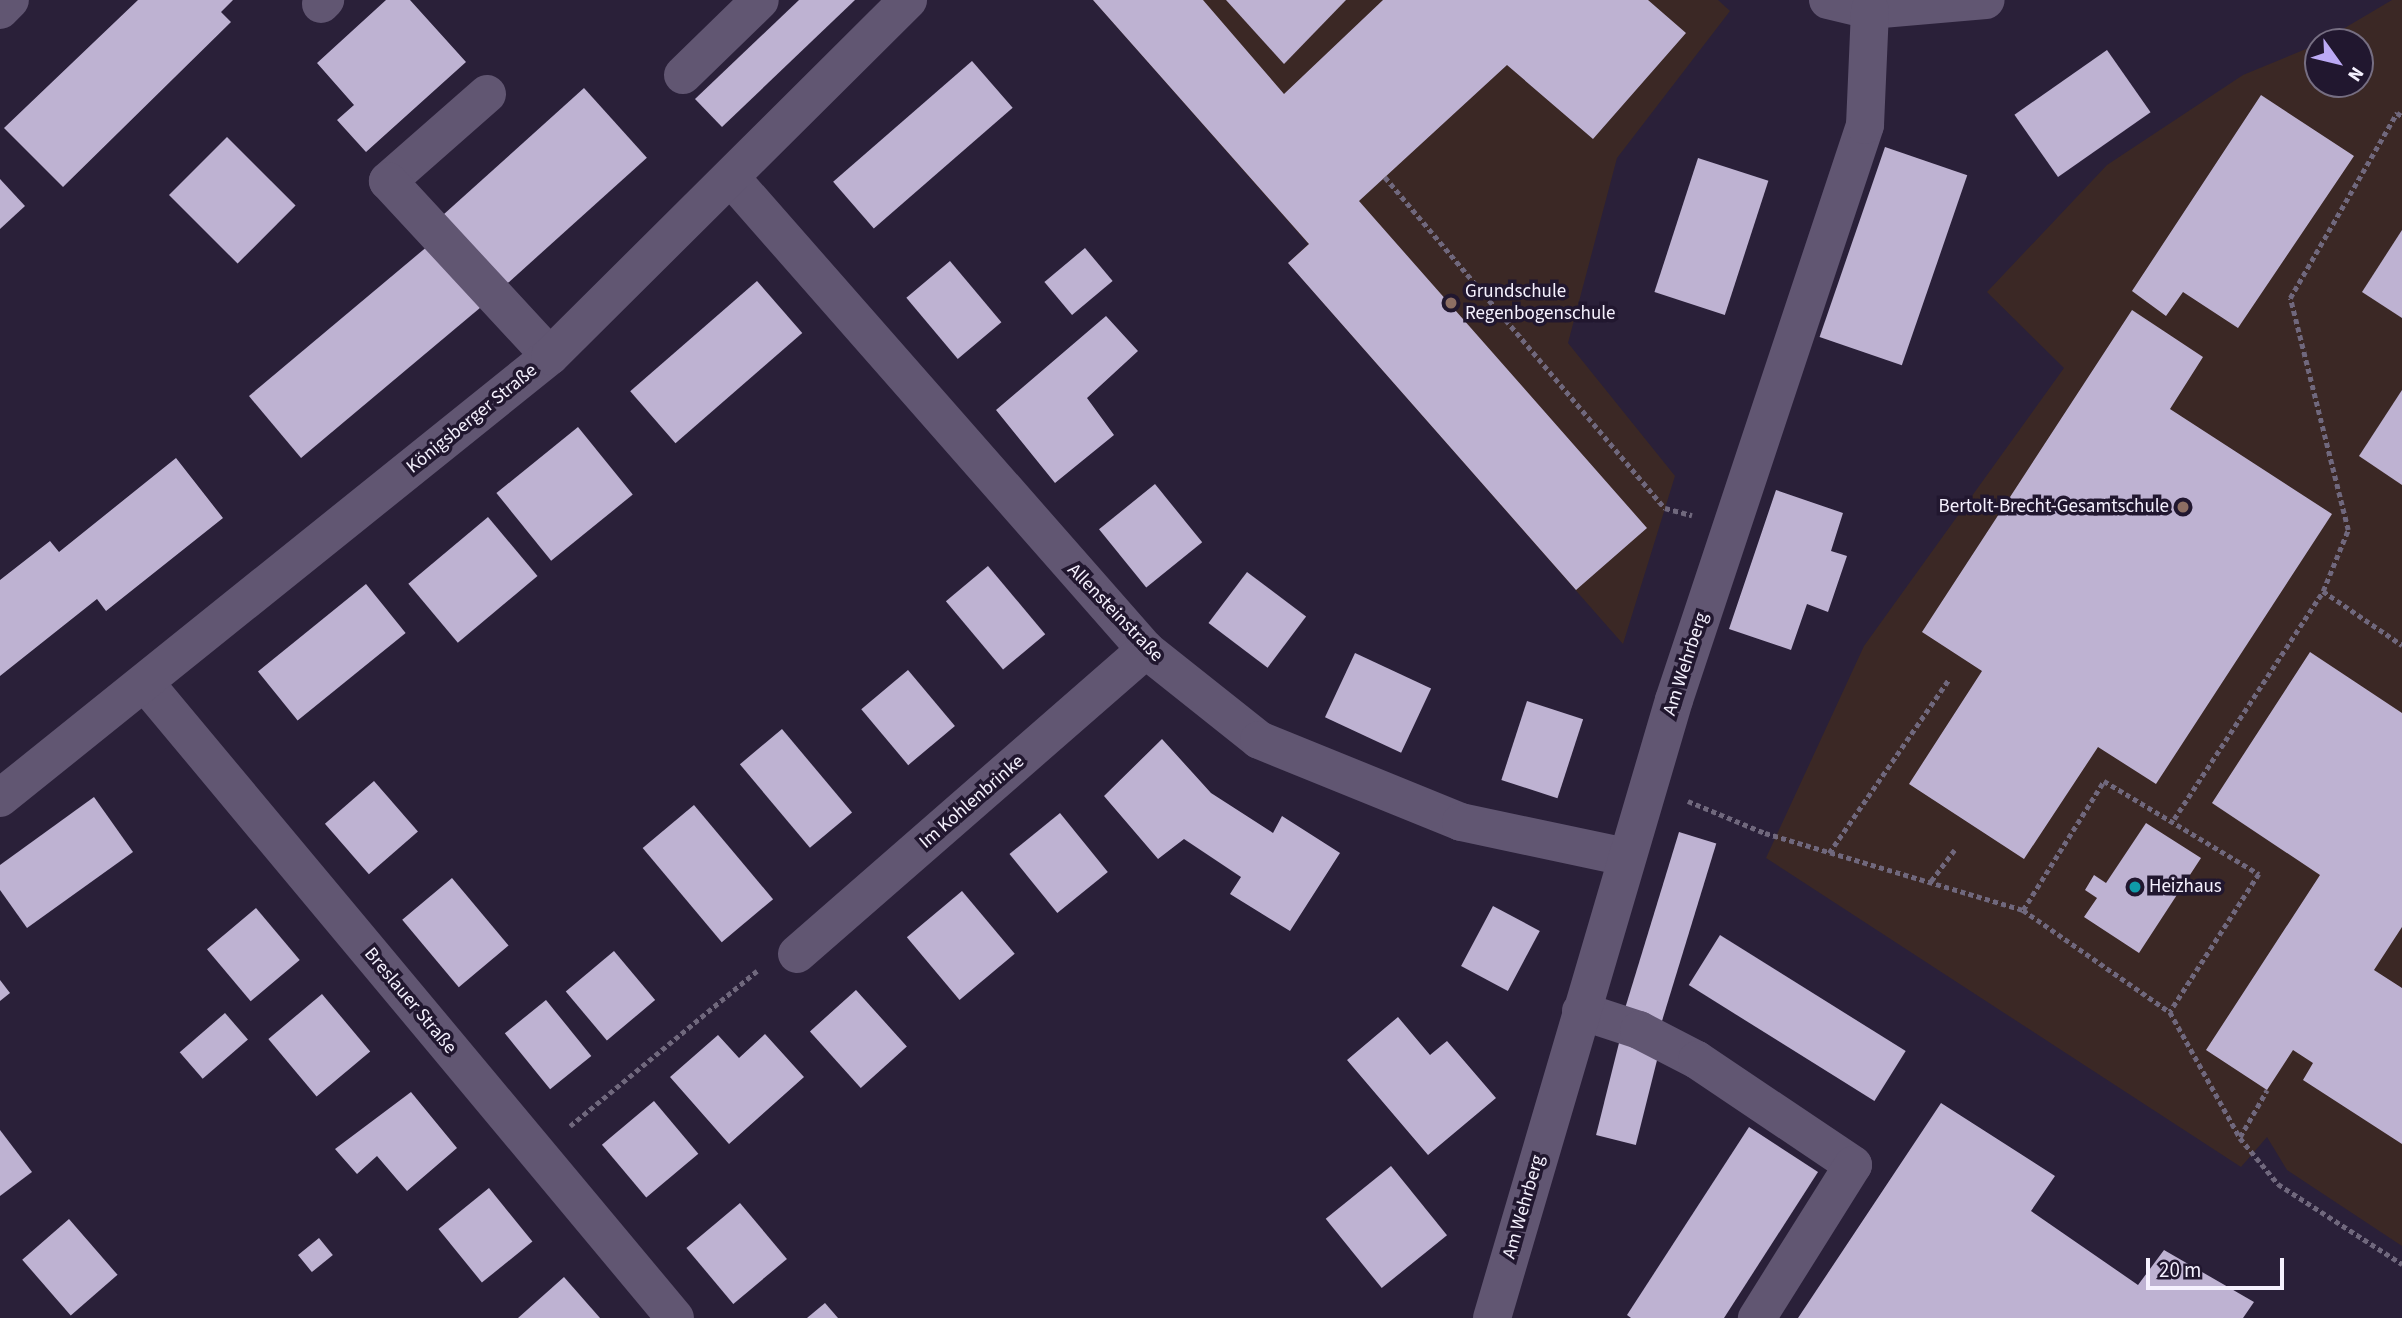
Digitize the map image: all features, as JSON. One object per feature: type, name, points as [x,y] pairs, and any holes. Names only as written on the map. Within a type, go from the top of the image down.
[{"type":"street","points":[[0,10],[10,0]]},
{"type":"street","points":[[683,75],[760,0]]},
{"type":"street","name":"Königsberger Straße","points":[[0,798],[550,356],[732,179],[908,0]]},
{"type":"street","points":[[1828,0],[1870,10],[1986,0]]},
{"type":"street","name":"Am Wehrberg","points":[[1492,1318],[1625,857],[1865,125],[1870,10]]},
{"type":"street","points":[[487,94],[388,181],[550,356]]},
{"type":"street","name":"Allensteinstraße","points":[[732,179],[1146,650],[1259,740],[1461,822],[1625,857]]},
{"type":"street","name":"Im Kohlenbrinke","points":[[797,954],[1146,650]]},
{"type":"street","name":"Breslauer Straße","points":[[145,683],[675,1318]]},
{"type":"street","points":[[1581,1011],[1639,1030],[1697,1060],[1853,1165],[1757,1318]]},
{"type":"path","points":[[2174,819],[2323,591],[2348,530],[2290,298],[2397,113],[2402,116]]},
{"type":"path","points":[[1385,177],[1665,508],[1732,526]]},
{"type":"path","points":[[2323,591],[2402,645]]},
{"type":"path","points":[[1829,853],[1949,679]]},
{"type":"path","points":[[2023,910],[2104,781],[2174,819],[2259,874],[2169,1012]]},
{"type":"path","points":[[1648,785],[1829,853],[2023,910],[2169,1012],[2239,1138],[2278,1184],[2402,1264]]},
{"type":"path","points":[[1931,881],[1954,850]]},
{"type":"path","points":[[538,1154],[746,976],[797,954]]},
{"type":"path","points":[[2239,1138],[2267,1090]]},
{"type":"shaded area","name":"Grundschule Regenbogenschule","points":[[1093,0],[1718,0],[1730,11],[1617,158],[1568,343],[1675,476],[1623,644],[1288,263],[1308,244]]},
{"type":"shaded area","name":"Bertolt-Brecht-Gesamtschule","points":[[2392,0],[2402,0],[2402,1246],[2287,1170],[2267,1137],[2241,1167],[1766,858],[1864,646],[2064,368],[1987,292],[2107,165],[2243,75],[2304,50],[2304,98],[2374,98],[2374,28],[2345,28]]},
{"type":"building","points":[[138,0],[233,0],[221,12],[231,22],[63,187],[4,128]]},
{"type":"building","points":[[386,0],[410,0],[466,62],[366,152],[337,120],[354,105],[317,63]]},
{"type":"building","points":[[799,0],[855,0],[722,127],[695,99]]},
{"type":"building","points":[[1093,0],[1203,0],[1284,94],[1383,0],[1648,0],[1686,33],[1593,139],[1507,65],[1359,201],[1647,528],[1576,590],[1288,263],[1309,244]]},
{"type":"building","points":[[1226,0],[1346,0],[1284,64]]},
{"type":"building","points":[[2107,50],[2151,112],[2058,177],[2014,115]]},
{"type":"building","points":[[972,61],[1013,108],[874,229],[833,182]]},
{"type":"building","points":[[584,88],[647,158],[506,284],[444,214]]},
{"type":"building","points":[[2261,95],[2354,156],[2238,328],[2183,292],[2166,316],[2132,291]]},
{"type":"building","points":[[227,137],[296,206],[238,264],[169,195]]},
{"type":"building","points":[[1885,147],[1967,175],[1902,365],[1820,337]]},
{"type":"building","points":[[1698,158],[1768,181],[1725,315],[1654,292]]},
{"type":"building","points":[[0,179],[25,206],[0,229]]},
{"type":"building","points":[[2402,230],[2402,318],[2362,292]]},
{"type":"building","points":[[429,245],[481,307],[301,458],[249,396]]},
{"type":"building","points":[[1085,248],[1113,281],[1072,315],[1044,282]]},
{"type":"building","points":[[950,261],[1001,322],[958,359],[906,298]]},
{"type":"building","points":[[757,281],[802,333],[675,443],[630,391]]},
{"type":"building","points":[[2132,310],[2203,357],[2170,409],[2332,514],[2156,784],[2098,747],[2024,859],[1909,784],[1982,671],[1922,632]]},
{"type":"building","points":[[1106,316],[1138,351],[1087,398],[1114,435],[1055,483],[996,410]]},
{"type":"building","points":[[2402,390],[2402,485],[2359,456]]},
{"type":"building","points":[[578,427],[633,495],[551,561],[496,493]]},
{"type":"building","points":[[176,458],[223,518],[106,611],[97,599],[0,676],[0,580],[50,541],[59,552]]},
{"type":"building","points":[[1155,484],[1202,542],[1146,588],[1099,529]]},
{"type":"building","points":[[1776,490],[1843,513],[1831,551],[1847,556],[1828,612],[1807,604],[1791,650],[1729,629]]},
{"type":"building","points":[[488,517],[537,576],[458,643],[408,584]]},
{"type":"building","points":[[988,566],[1045,634],[1003,670],[946,601]]},
{"type":"building","points":[[1247,572],[1306,617],[1268,668],[1208,623]]},
{"type":"building","points":[[366,584],[406,633],[298,720],[258,671]]},
{"type":"building","points":[[2310,652],[2402,713],[2402,927],[2374,970],[2402,988],[2402,1144],[2303,1080],[2313,1063],[2293,1050],[2267,1090],[2206,1050],[2320,875],[2212,803]]},
{"type":"building","points":[[1355,653],[1431,688],[1401,753],[1325,717]]},
{"type":"building","points":[[908,670],[955,726],[908,765],[861,709]]},
{"type":"building","points":[[1527,701],[1583,719],[1557,798],[1501,780]]},
{"type":"building","points":[[782,729],[852,812],[810,848],[740,764]]},
{"type":"building","points":[[1162,739],[1211,793],[1273,833],[1282,816],[1340,853],[1290,931],[1230,894],[1241,877],[1184,839],[1158,859],[1104,796]]},
{"type":"building","points":[[374,781],[418,832],[369,874],[325,824]]},
{"type":"building","points":[[94,797],[133,852],[27,928],[0,890],[0,865]]},
{"type":"building","points":[[694,805],[773,899],[722,942],[643,848]]},
{"type":"building","points":[[1060,813],[1108,872],[1057,913],[1009,854]]},
{"type":"building","name":"Heizhaus","points":[[2146,823],[2201,858],[2139,953],[2084,917],[2097,898],[2085,890],[2094,875],[2106,883]]},
{"type":"building","points":[[1679,832],[1716,843],[1662,1021],[1625,1010]]},
{"type":"building","points":[[452,878],[509,945],[459,987],[402,920]]},
{"type":"building","points":[[962,891],[1015,954],[960,1000],[907,937]]},
{"type":"building","points":[[1493,906],[1540,931],[1508,991],[1461,966]]},
{"type":"building","points":[[256,908],[300,960],[251,1001],[207,949]]},
{"type":"building","points":[[1720,935],[1906,1051],[1874,1101],[1689,985]]},
{"type":"building","points":[[614,951],[655,1000],[607,1041],[566,991]]},
{"type":"building","points":[[0,980],[10,993],[0,1001]]},
{"type":"building","points":[[856,990],[907,1046],[861,1088],[810,1031]]},
{"type":"building","points":[[322,994],[370,1051],[317,1096],[268,1039]]},
{"type":"building","points":[[546,1000],[591,1056],[550,1089],[505,1033]]},
{"type":"building","points":[[225,1013],[248,1039],[203,1079],[180,1052]]},
{"type":"building","points":[[1398,1017],[1430,1055],[1447,1041],[1496,1098],[1428,1155],[1347,1060]]},
{"type":"building","points":[[765,1034],[804,1077],[729,1144],[670,1077],[718,1035],[739,1058]]},
{"type":"building","points":[[1620,1039],[1660,1049],[1636,1145],[1596,1135]]},
{"type":"building","points":[[411,1092],[457,1148],[407,1191],[377,1156],[357,1174],[335,1149]]},
{"type":"building","points":[[654,1101],[698,1154],[646,1198],[602,1145]]},
{"type":"building","points":[[1941,1103],[2055,1176],[2031,1211],[2138,1285],[2164,1250],[2254,1302],[2243,1318],[1798,1318]]},
{"type":"building","points":[[1749,1127],[1818,1172],[1724,1318],[1631,1318],[1627,1315]]},
{"type":"building","points":[[0,1130],[32,1172],[0,1196]]},
{"type":"building","points":[[1391,1166],[1447,1235],[1382,1288],[1326,1219]]},
{"type":"building","points":[[489,1188],[532,1242],[482,1283],[438,1229]]},
{"type":"building","points":[[740,1203],[787,1259],[733,1304],[686,1248]]},
{"type":"building","points":[[69,1219],[118,1275],[71,1316],[22,1260]]},
{"type":"building","points":[[319,1238],[333,1255],[312,1272],[298,1255]]},
{"type":"building","points":[[564,1277],[600,1318],[518,1318]]},
{"type":"building","points":[[825,1303],[838,1318],[807,1318]]},
{"type":"place","name":"Grundschule Regenbogenschule","points":[[1451,303]]},
{"type":"place","name":"Bertolt-Brecht-Gesamtschule","points":[[2183,507]]},
{"type":"place","name":"Heizhaus","points":[[2135,887]]}]
